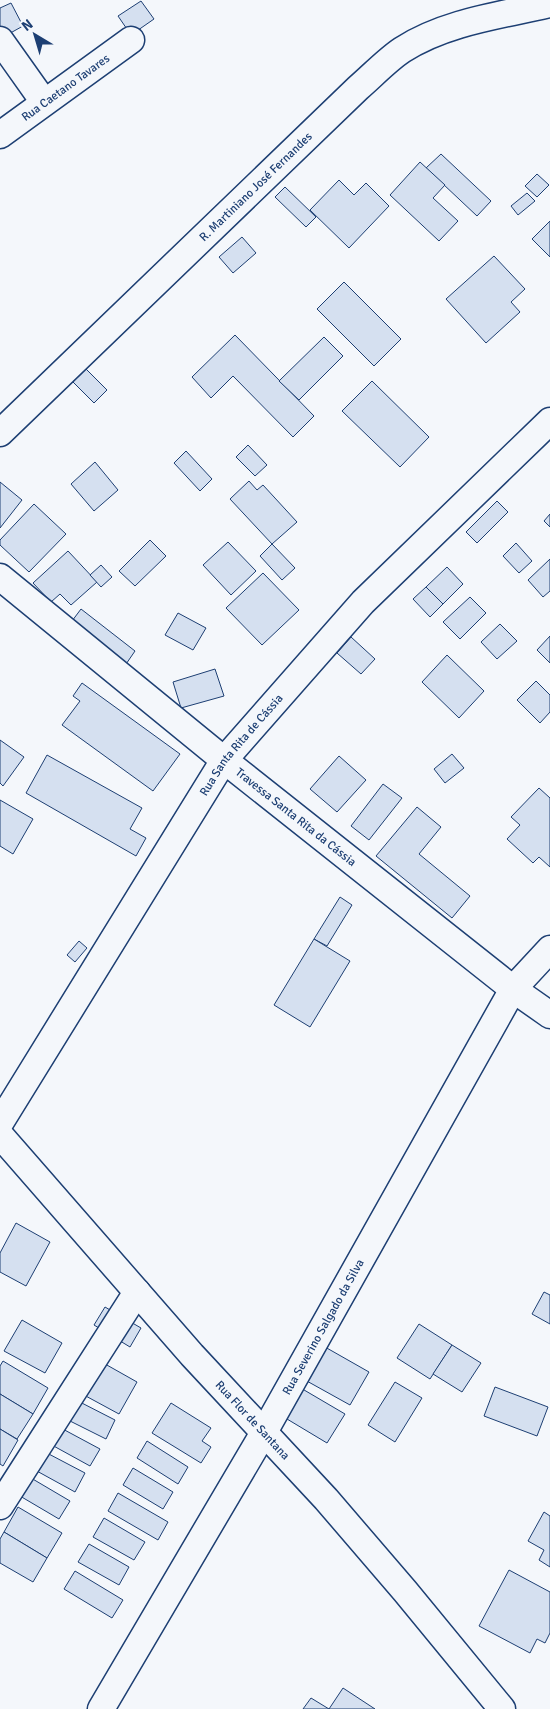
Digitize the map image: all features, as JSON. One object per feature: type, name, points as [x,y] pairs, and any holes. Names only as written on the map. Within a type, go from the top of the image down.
[{"type":"street","name":"R. Martiniano José Fernandes","points":[[0,433],[358,88],[402,50],[422,39],[447,30],[550,4]]},
{"type":"street","points":[[0,40],[44,102]]},
{"type":"street","name":"Rua Caetano Tavares","points":[[0,135],[131,40]]},
{"type":"street","name":"Rua Santa Rita de Cássia","points":[[0,1123],[224,760],[363,602],[550,421]]},
{"type":"street","name":"Travessa Santa Rita da Cássia","points":[[0,577],[224,760],[513,989],[550,1015]]},
{"type":"street","name":"Rua Severino Salgado da Silva","points":[[101,1709],[263,1434],[513,989],[550,949]]},
{"type":"street","name":"Rua Flor de Santana","points":[[0,1135],[263,1434],[326,1499],[502,1709]]},
{"type":"street","points":[[0,1506],[137,1292]]},
{"type":"building","points":[[141,1],[154,19],[131,35],[118,16]]},
{"type":"building","points":[[11,3],[23,26],[5,36],[0,27],[0,8]]},
{"type":"building","points":[[441,154],[491,201],[477,216],[426,168]]},
{"type":"building","points":[[420,162],[445,185],[433,198],[458,221],[439,241],[390,195]]},
{"type":"building","points":[[537,174],[549,185],[537,197],[525,186]]},
{"type":"building","points":[[339,180],[354,195],[366,183],[389,206],[349,248],[310,210]]},
{"type":"building","points":[[285,187],[316,217],[306,227],[275,197]]},
{"type":"building","points":[[527,193],[535,201],[518,215],[511,206]]},
{"type":"building","points":[[550,221],[550,257],[532,239]]},
{"type":"building","points":[[242,237],[256,253],[233,273],[219,257]]},
{"type":"building","points":[[494,256],[525,289],[511,302],[520,312],[486,343],[446,299]]},
{"type":"building","points":[[344,282],[401,339],[374,366],[317,309]]},
{"type":"building","points":[[235,335],[314,416],[293,437],[233,376],[211,398],[192,377]]},
{"type":"building","points":[[324,337],[343,356],[299,400],[279,381]]},
{"type":"building","points":[[82,365],[107,390],[94,403],[69,378]]},
{"type":"building","points":[[372,381],[429,437],[400,467],[342,411]]},
{"type":"building","points":[[248,445],[267,465],[255,476],[236,457]]},
{"type":"building","points":[[186,451],[212,479],[200,491],[174,463]]},
{"type":"building","points":[[95,462],[118,490],[94,511],[71,484]]},
{"type":"building","points":[[249,481],[257,490],[263,485],[297,522],[272,544],[230,499]]},
{"type":"building","points":[[0,482],[22,500],[0,528]]},
{"type":"building","points":[[497,501],[508,512],[477,543],[466,532]]},
{"type":"building","points":[[34,504],[66,534],[29,572],[0,545],[0,540]]},
{"type":"building","points":[[550,514],[550,527],[544,521]]},
{"type":"building","points":[[150,540],[166,556],[135,586],[119,571]]},
{"type":"building","points":[[228,542],[256,571],[231,595],[203,565]]},
{"type":"building","points":[[516,543],[532,561],[519,573],[503,556]]},
{"type":"building","points":[[272,544],[295,568],[282,580],[260,556]]},
{"type":"building","points":[[68,551],[97,582],[71,605],[60,594],[51,602],[33,583]]},
{"type":"building","points":[[550,559],[550,591],[543,597],[528,580]]},
{"type":"building","points":[[101,565],[112,577],[101,587],[90,575]]},
{"type":"building","points":[[447,567],[463,584],[443,604],[426,587]]},
{"type":"building","points":[[263,573],[299,610],[262,645],[226,608]]},
{"type":"building","points":[[426,587],[443,604],[430,617],[413,599]]},
{"type":"building","points":[[470,597],[486,613],[460,639],[443,622]]},
{"type":"building","points":[[81,609],[135,651],[124,667],[69,625]]},
{"type":"building","points":[[178,613],[206,628],[193,650],[165,635]]},
{"type":"building","points":[[500,624],[517,641],[497,659],[481,642]]},
{"type":"building","points":[[550,636],[550,663],[537,650]]},
{"type":"building","points":[[351,637],[375,659],[361,674],[337,653]]},
{"type":"building","points":[[447,655],[484,691],[459,718],[422,682]]},
{"type":"building","points":[[215,669],[224,696],[181,708],[173,682]]},
{"type":"building","points":[[536,681],[550,695],[550,712],[540,723],[517,700]]},
{"type":"building","points":[[82,683],[180,754],[153,791],[62,725],[80,701],[73,696]]},
{"type":"building","points":[[0,740],[24,757],[3,786],[0,783]]},
{"type":"building","points":[[452,754],[464,768],[445,783],[434,769]]},
{"type":"building","points":[[47,755],[142,808],[130,829],[146,838],[136,856],[26,793]]},
{"type":"building","points":[[339,756],[366,780],[337,812],[310,789]]},
{"type":"building","points":[[383,784],[402,798],[369,840],[351,826]]},
{"type":"building","points":[[539,788],[550,798],[550,867],[539,857],[533,863],[507,839],[520,825],[511,817]]},
{"type":"building","points":[[0,800],[33,819],[13,854],[0,846]]},
{"type":"building","points":[[417,807],[441,827],[419,854],[470,896],[452,918],[376,856]]},
{"type":"building","points":[[340,897],[352,905],[327,946],[314,939]]},
{"type":"building","points":[[314,939],[350,961],[310,1027],[274,1005]]},
{"type":"building","points":[[79,941],[87,948],[75,962],[67,955]]},
{"type":"building","points":[[16,1223],[50,1242],[26,1286],[0,1272],[0,1253]]},
{"type":"building","points":[[544,1292],[550,1295],[550,1324],[532,1314]]},
{"type":"building","points":[[105,1307],[141,1328],[130,1347],[94,1325]]},
{"type":"building","points":[[22,1320],[62,1343],[45,1373],[4,1351]]},
{"type":"building","points":[[419,1324],[452,1345],[430,1379],[397,1358]]},
{"type":"building","points":[[452,1345],[481,1363],[462,1392],[433,1374]]},
{"type":"building","points":[[325,1347],[369,1372],[350,1405],[305,1380]]},
{"type":"building","points":[[98,1360],[137,1382],[119,1414],[71,1388]]},
{"type":"building","points":[[3,1361],[48,1388],[33,1414],[0,1394],[0,1366]]},
{"type":"building","points":[[395,1382],[422,1398],[395,1442],[368,1425]]},
{"type":"building","points":[[299,1387],[345,1414],[327,1443],[282,1416]]},
{"type":"building","points":[[495,1387],[548,1407],[537,1436],[484,1416]]},
{"type":"building","points":[[0,1394],[33,1414],[17,1439],[0,1429]]},
{"type":"building","points":[[74,1399],[115,1420],[106,1439],[64,1418]]},
{"type":"building","points":[[171,1403],[211,1428],[202,1441],[211,1447],[201,1463],[152,1433]]},
{"type":"building","points":[[59,1427],[100,1449],[90,1466],[50,1444]]},
{"type":"building","points":[[0,1429],[18,1440],[3,1466],[0,1464]]},
{"type":"building","points":[[147,1441],[188,1467],[178,1484],[137,1458]]},
{"type":"building","points":[[45,1452],[85,1473],[75,1492],[35,1470]]},
{"type":"building","points":[[133,1468],[173,1492],[163,1509],[123,1485]]},
{"type":"building","points":[[31,1478],[70,1501],[59,1519],[20,1496]]},
{"type":"building","points":[[118,1493],[168,1522],[158,1540],[108,1511]]},
{"type":"building","points":[[18,1507],[62,1533],[47,1558],[4,1532]]},
{"type":"building","points":[[544,1512],[550,1516],[550,1567],[539,1560],[544,1550],[528,1541]]},
{"type":"building","points":[[104,1518],[145,1542],[134,1560],[93,1537]]},
{"type":"building","points":[[4,1532],[47,1558],[33,1582],[0,1563],[0,1539]]},
{"type":"building","points":[[89,1544],[129,1567],[119,1585],[78,1562]]},
{"type":"building","points":[[509,1570],[550,1592],[550,1633],[545,1643],[537,1639],[530,1653],[479,1626]]},
{"type":"building","points":[[75,1571],[123,1600],[112,1618],[64,1589]]},
{"type":"building","points":[[343,1688],[375,1709],[329,1709]]},
{"type":"building","points":[[311,1698],[329,1709],[303,1709]]}]
